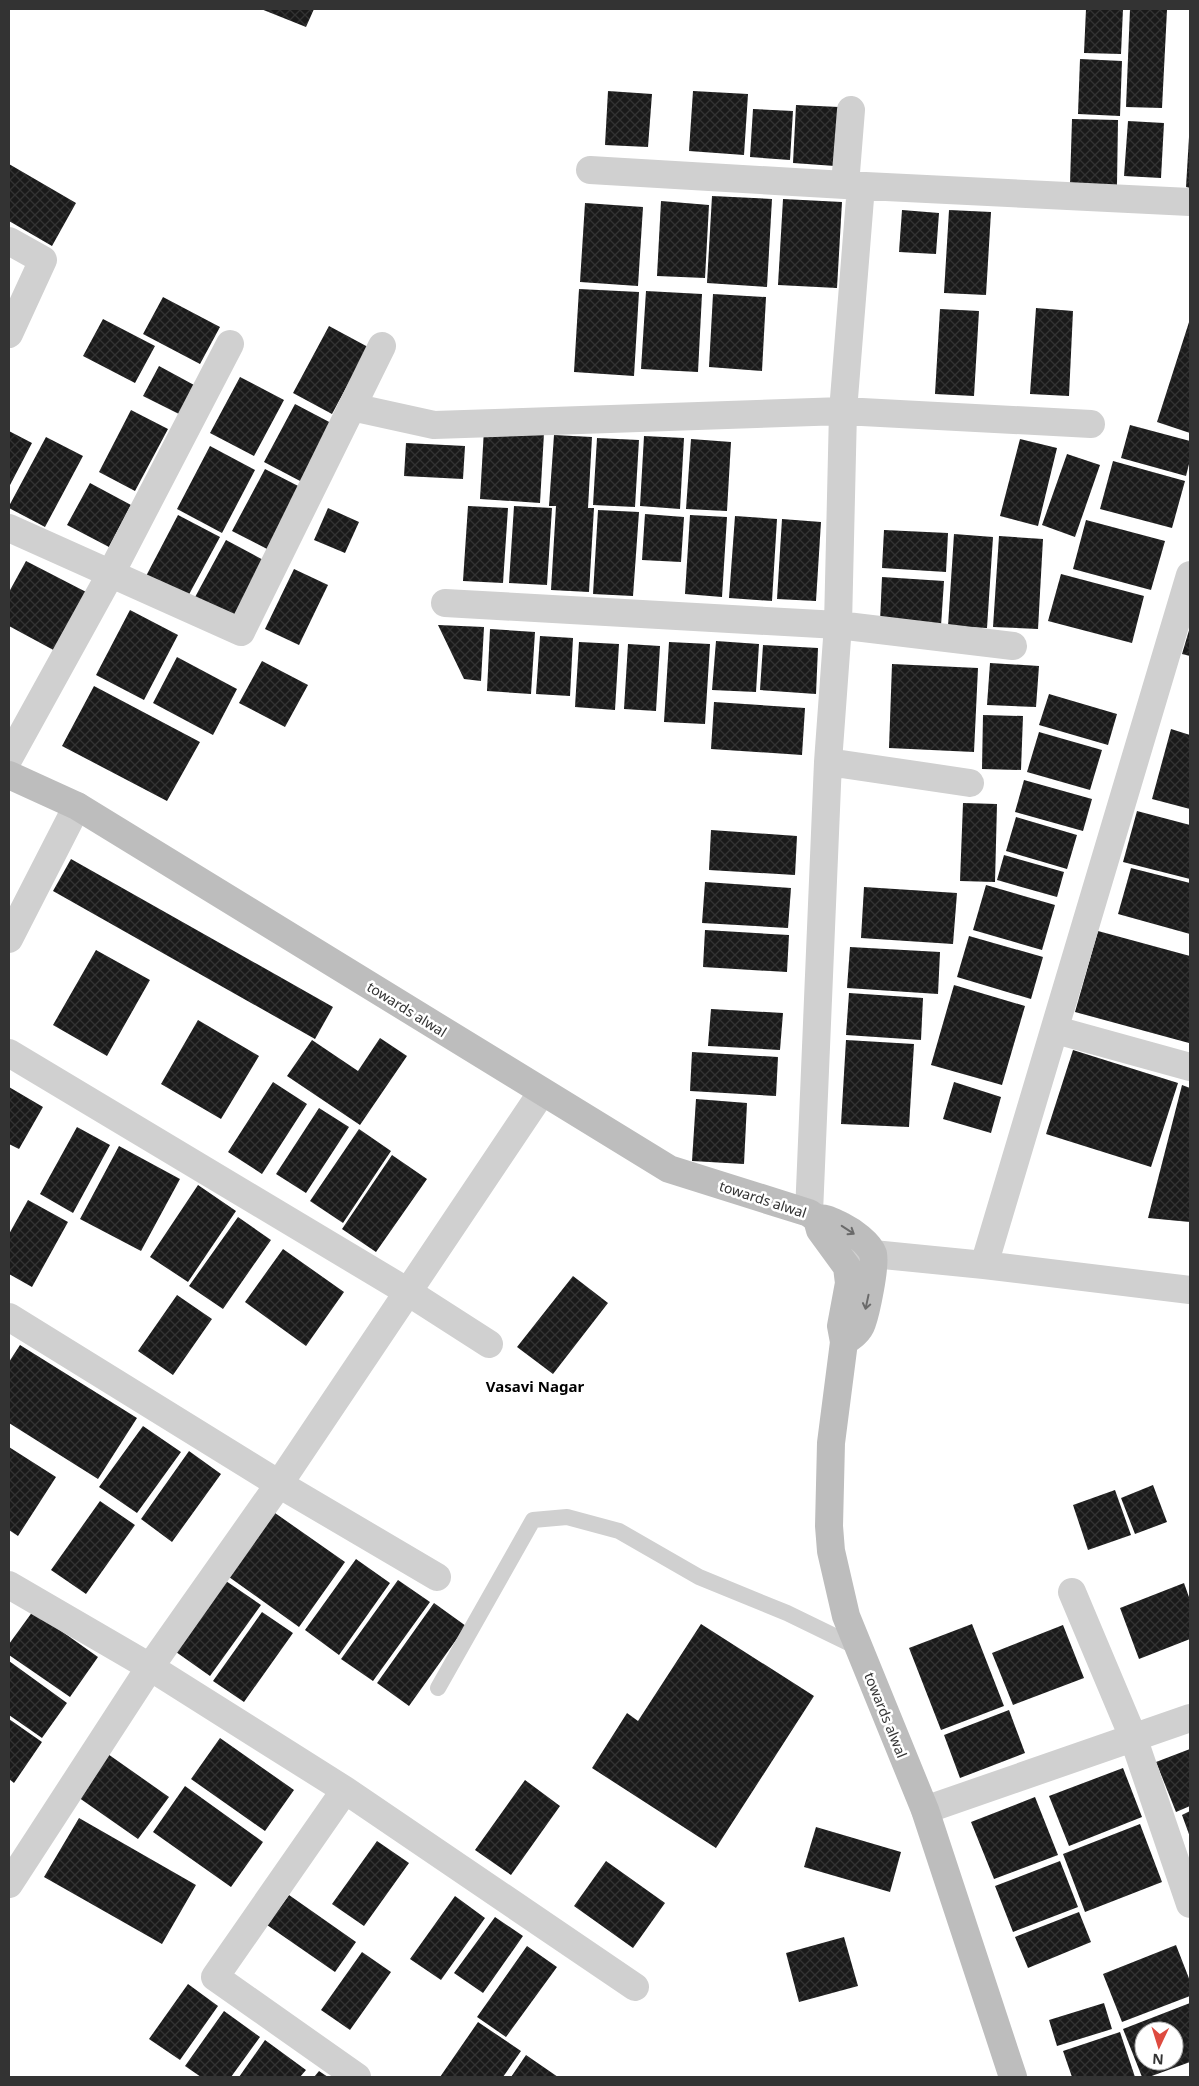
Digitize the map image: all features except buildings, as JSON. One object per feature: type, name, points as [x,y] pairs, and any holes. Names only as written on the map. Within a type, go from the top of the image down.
[{"type":"main road","name":"towards alwal","points":[[9,775],[77,806],[670,1169],[823,1218],[847,1229],[866,1244],[873,1254]]},
{"type":"main road","name":"towards alwal","points":[[813,1216],[820,1230],[847,1267],[849,1283],[842,1326],[844,1342],[831,1443],[828,1526],[831,1550],[846,1616],[925,1810],[1013,2077]]},
{"type":"main road","points":[[844,1342],[855,1334],[862,1323],[874,1267],[873,1254]]},
{"type":"street","points":[[813,1216],[828,762],[838,626],[843,411],[853,185],[851,110]]},
{"type":"street","points":[[590,170],[1190,202]]},
{"type":"street","points":[[9,241],[43,260],[9,334]]},
{"type":"street","points":[[9,758],[110,575],[230,344]]},
{"type":"street","points":[[9,528],[110,575],[241,632],[382,346]]},
{"type":"street","points":[[352,407],[434,425],[843,411],[1091,424]]},
{"type":"street","points":[[984,1266],[1056,1030],[1190,575]]},
{"type":"street","points":[[445,604],[838,626],[1013,646]]},
{"type":"street","points":[[828,762],[970,783]]},
{"type":"street","points":[[9,939],[77,806]]},
{"type":"street","points":[[1056,1030],[1190,1067]]},
{"type":"street","points":[[9,1053],[408,1292],[489,1344]]},
{"type":"street","points":[[9,1884],[150,1667],[280,1484],[542,1092]]},
{"type":"street","points":[[838,1253],[873,1254],[1190,1290]]},
{"type":"street","points":[[9,1317],[437,1578]]},
{"type":"street","points":[[9,1585],[150,1667],[345,1790],[635,1987]]},
{"type":"street","points":[[1072,1592],[1133,1737],[1190,1904]]},
{"type":"street","points":[[925,1810],[1190,1718]]},
{"type":"street","points":[[345,1790],[215,1977],[358,2077]]},
{"type":"lane","points":[[438,1688],[533,1520],[567,1517],[619,1531],[699,1577],[787,1613],[859,1648]]},
{"type":"district","name":"Vasavi Nagar","points":[[535,1386]]}]
